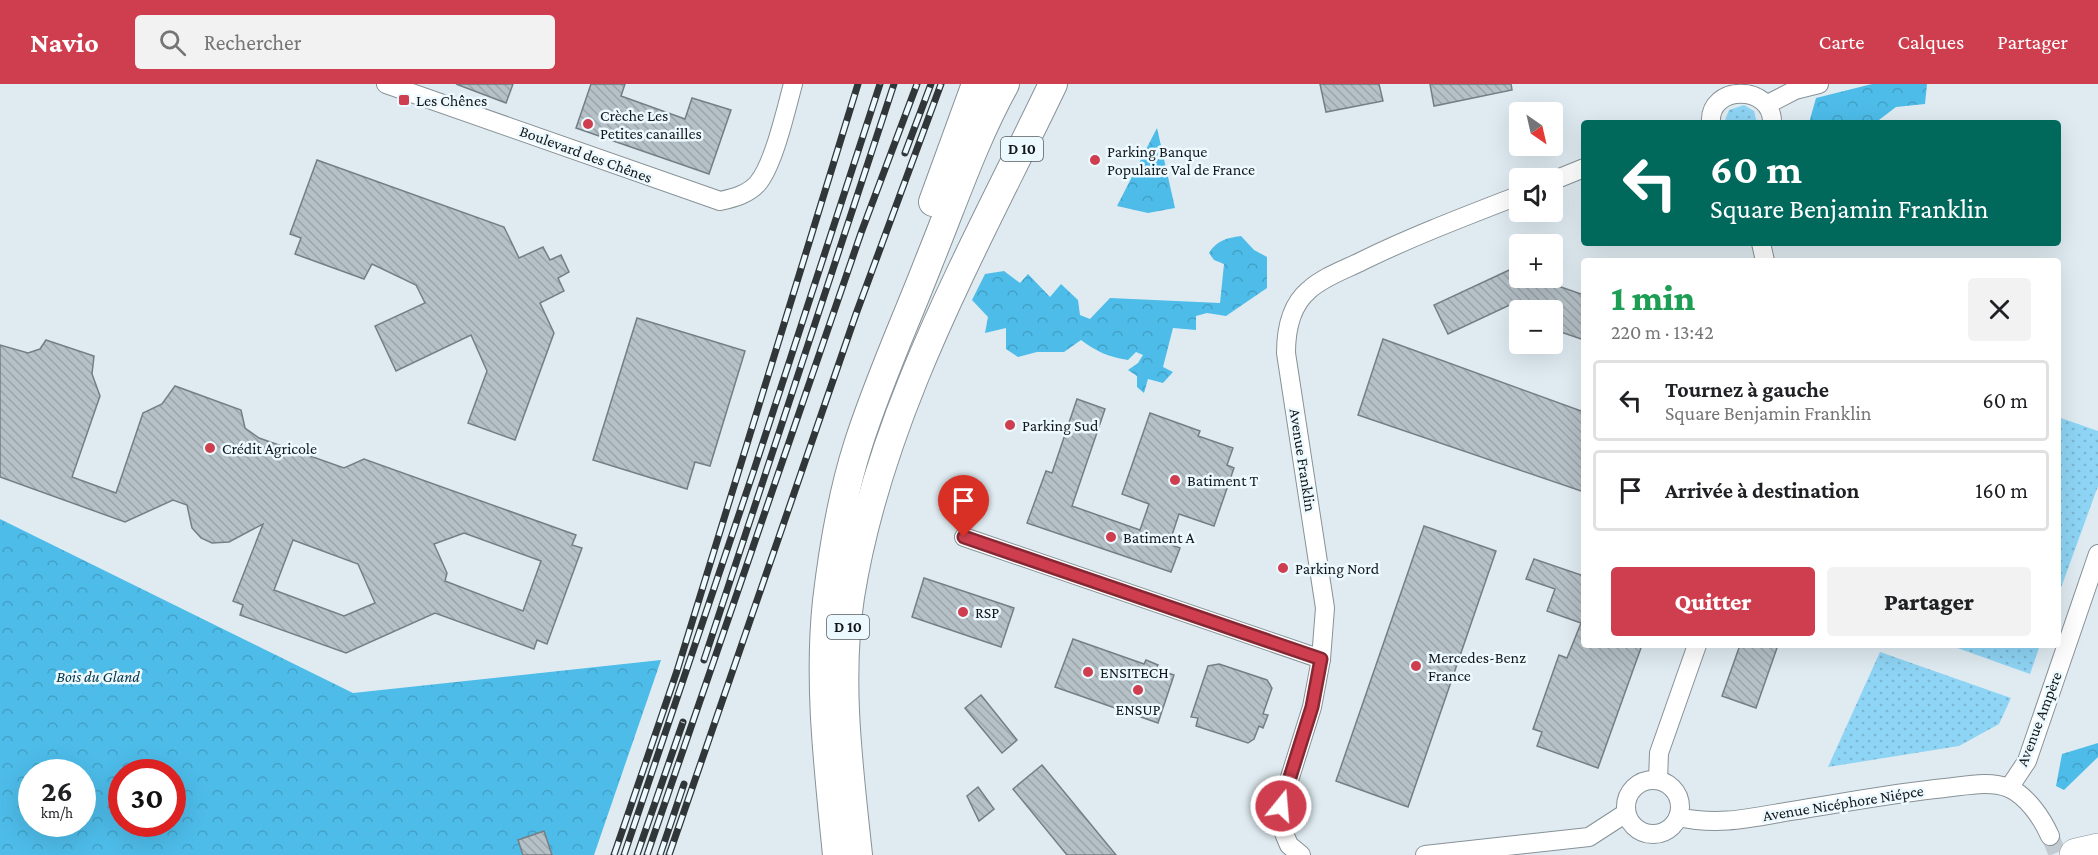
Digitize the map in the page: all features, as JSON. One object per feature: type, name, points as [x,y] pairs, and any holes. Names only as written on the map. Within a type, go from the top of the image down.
[{"type":"highway","points":[[2076,855],[2098,850]]},
{"type":"main road","name":"D 10","points":[[858,446],[863,390],[976,84]]},
{"type":"main road","name":"D 10","points":[[837,855],[826,737],[827,603],[841,516],[858,446],[986,118],[1005,84]]},
{"type":"main road","name":"D 10","points":[[858,855],[848,759],[845,663],[850,598],[864,529],[886,453],[945,307],[1053,84]]},
{"type":"street","name":"Boulevard des Chênes","points":[[386,84],[720,201],[735,198],[757,184],[770,159],[793,84]]},
{"type":"street","points":[[1708,118],[1716,84]]},
{"type":"street","points":[[1768,104],[1795,90],[1819,84]]},
{"type":"street","points":[[1708,118],[1724,95],[1748,87],[1768,104],[1771,120]]},
{"type":"street","points":[[1563,177],[1581,169]]},
{"type":"street","name":"Avenue Franklin","points":[[1301,855],[1289,845],[1281,826],[1281,806],[1312,707],[1321,659],[1325,608],[1322,573],[1286,353],[1286,331],[1295,307],[1308,290],[1411,237],[1509,199]]},
{"type":"street","points":[[964,537],[1321,659]]},
{"type":"street","name":"Avenue Ampère","points":[[2009,788],[2027,761],[2098,554]]},
{"type":"street","points":[[1658,780],[1659,753],[1695,648]]},
{"type":"street","points":[[1658,780],[1672,788],[1680,809],[1678,817],[1667,830],[1650,834],[1635,828],[1626,813],[1628,796],[1640,783],[1658,780]]},
{"type":"street","name":"Avenue Nicéphore Niépce","points":[[1678,817],[1705,823],[1928,790],[1986,784],[2009,788]]},
{"type":"street","points":[[2009,788],[2031,806],[2043,820],[2050,836]]},
{"type":"street","points":[[1425,855],[1589,837],[1626,813]]},
{"type":"shaded area","points":[[1744,105],[1754,111],[1756,120],[1725,120],[1729,110]]},
{"type":"shaded area","points":[[2061,418],[2098,431],[2098,486],[2061,588]]},
{"type":"shaded area","points":[[1957,648],[2039,648],[2030,674]]},
{"type":"shaded area","points":[[1880,652],[2011,698],[1999,724],[1959,746],[1828,767]]},
{"type":"green space","points":[[1872,84],[1927,84],[1925,104],[1896,107],[1879,120],[1810,120],[1816,98]]},
{"type":"green space","points":[[1157,128],[1175,208],[1148,213],[1117,206]]},
{"type":"green space","points":[[1241,236],[1254,250],[1267,257],[1267,288],[1226,316],[1207,313],[1196,316],[1196,330],[1173,328],[1163,367],[1173,372],[1163,383],[1148,379],[1144,393],[1137,387],[1137,376],[1128,370],[1138,363],[1143,355],[1136,352],[1128,360],[1115,357],[1098,351],[1081,340],[1064,352],[1037,352],[1018,357],[1006,349],[1006,328],[985,333],[988,317],[972,300],[985,274],[1004,271],[1020,283],[1028,274],[1050,297],[1061,284],[1078,300],[1080,315],[1090,319],[1110,298],[1220,303],[1224,264],[1214,260],[1209,253],[1223,240]]},
{"type":"green space","name":"Bois du Gland","points":[[0,519],[353,693],[661,660],[594,855],[0,855]]},
{"type":"green space","points":[[2098,743],[2098,757],[2064,790],[2056,786],[2062,754]]},
{"type":"building","points":[[456,84],[513,84],[506,103]]},
{"type":"building","points":[[591,84],[625,84],[621,96],[685,119],[692,98],[731,110],[709,174],[576,128]]},
{"type":"building","points":[[1320,84],[1379,84],[1383,101],[1326,112]]},
{"type":"building","points":[[1430,84],[1511,84],[1512,90],[1434,106]]},
{"type":"building","points":[[317,160],[504,227],[519,258],[543,247],[550,260],[561,255],[569,272],[558,278],[564,291],[540,303],[554,333],[515,440],[468,423],[487,371],[471,335],[396,371],[375,326],[425,303],[416,285],[372,264],[364,279],[295,254],[301,238],[290,234]]},
{"type":"building","points":[[1509,270],[1509,288],[1563,288],[1581,294],[1581,339],[1563,333],[1563,300],[1509,300],[1509,305],[1448,334],[1434,305]]},
{"type":"building","points":[[637,318],[745,351],[710,466],[695,462],[687,489],[593,460]]},
{"type":"building","points":[[1383,339],[1581,411],[1581,491],[1358,415]]},
{"type":"building","points":[[46,340],[94,356],[92,374],[100,396],[72,477],[116,493],[143,413],[162,404],[175,386],[241,410],[245,428],[259,438],[344,468],[364,459],[576,535],[572,545],[582,548],[547,644],[537,640],[534,649],[435,613],[346,653],[240,615],[243,605],[233,601],[263,524],[229,542],[212,543],[201,538],[192,528],[187,505],[173,500],[125,522],[0,477],[0,345],[28,353],[40,349]],"holes":[[[464,533],[541,561],[523,611],[445,581],[447,573],[434,544]],[[293,540],[358,564],[375,603],[344,616],[274,590]]]},
{"type":"building","points":[[1077,399],[1105,409],[1072,506],[1140,530],[1149,504],[1122,494],[1150,413],[1200,431],[1198,436],[1233,448],[1227,465],[1234,468],[1214,526],[1179,514],[1169,544],[1180,548],[1171,572],[1027,523],[1046,471],[1052,473]]},
{"type":"building","name":"Mercedes-Benz France","points":[[1424,526],[1496,551],[1408,807],[1336,781]]},
{"type":"building","points":[[1534,559],[1581,575],[1581,623],[1547,611],[1555,589],[1526,579]]},
{"type":"building","name":"RSP","points":[[924,578],[1014,608],[1001,647],[912,617]]},
{"type":"building","points":[[1581,623],[1581,648],[1641,648],[1598,768],[1537,746],[1542,732],[1533,729],[1559,655],[1567,658]]},
{"type":"building","points":[[1073,639],[1144,664],[1146,660],[1158,665],[1156,669],[1174,675],[1158,723],[1055,687]]},
{"type":"building","points":[[1739,648],[1777,648],[1756,708],[1722,696]]},
{"type":"building","points":[[1219,664],[1267,680],[1272,688],[1263,714],[1268,715],[1263,728],[1259,726],[1254,739],[1248,743],[1196,726],[1198,718],[1191,717],[1208,666]]},
{"type":"building","points":[[981,695],[1017,740],[1002,753],[965,708]]},
{"type":"building","points":[[1042,765],[1116,855],[1067,855],[1013,789]]},
{"type":"building","points":[[978,787],[994,809],[979,821],[967,796]]},
{"type":"building","points":[[544,831],[552,855],[523,855],[518,840]]},
{"type":"tunnel","points":[[2050,836],[2058,855]]},
{"type":"railway","points":[[614,855],[677,671],[858,84]]},
{"type":"railway","points":[[624,855],[754,470],[880,84]]},
{"type":"railway","points":[[704,660],[894,84]]},
{"type":"railway","points":[[647,855],[861,233],[917,84]]},
{"type":"railway","points":[[905,153],[931,84]]},
{"type":"railway","points":[[669,855],[856,314],[941,84]]},
{"type":"railway","points":[[637,855],[683,722]]},
{"type":"railway","points":[[660,855],[684,784]]},
{"type":"place","name":"Les Chênes","points":[[404,100]]},
{"type":"place","name":"Crèche Les Petites canailles","points":[[588,124]]},
{"type":"place","name":"Parking Banque Populaire Val de France","points":[[1095,160]]},
{"type":"place","name":"Parking Sud","points":[[1010,425]]},
{"type":"place","name":"Crédit Agricole","points":[[210,448]]},
{"type":"place","name":"Batiment T","points":[[1175,480]]},
{"type":"place","name":"Batiment A","points":[[1111,537]]},
{"type":"place","name":"Parking Nord","points":[[1283,568]]},
{"type":"place","name":"RSP","points":[[963,612]]},
{"type":"place","name":"Mercedes-Benz France","points":[[1416,666]]},
{"type":"place","name":"ENSITECH","points":[[1088,672]]},
{"type":"place","name":"ENSUP","points":[[1138,690]]},
{"type":"route","points":[[964,537],[1321,659],[1312,707],[1281,806]]}]
